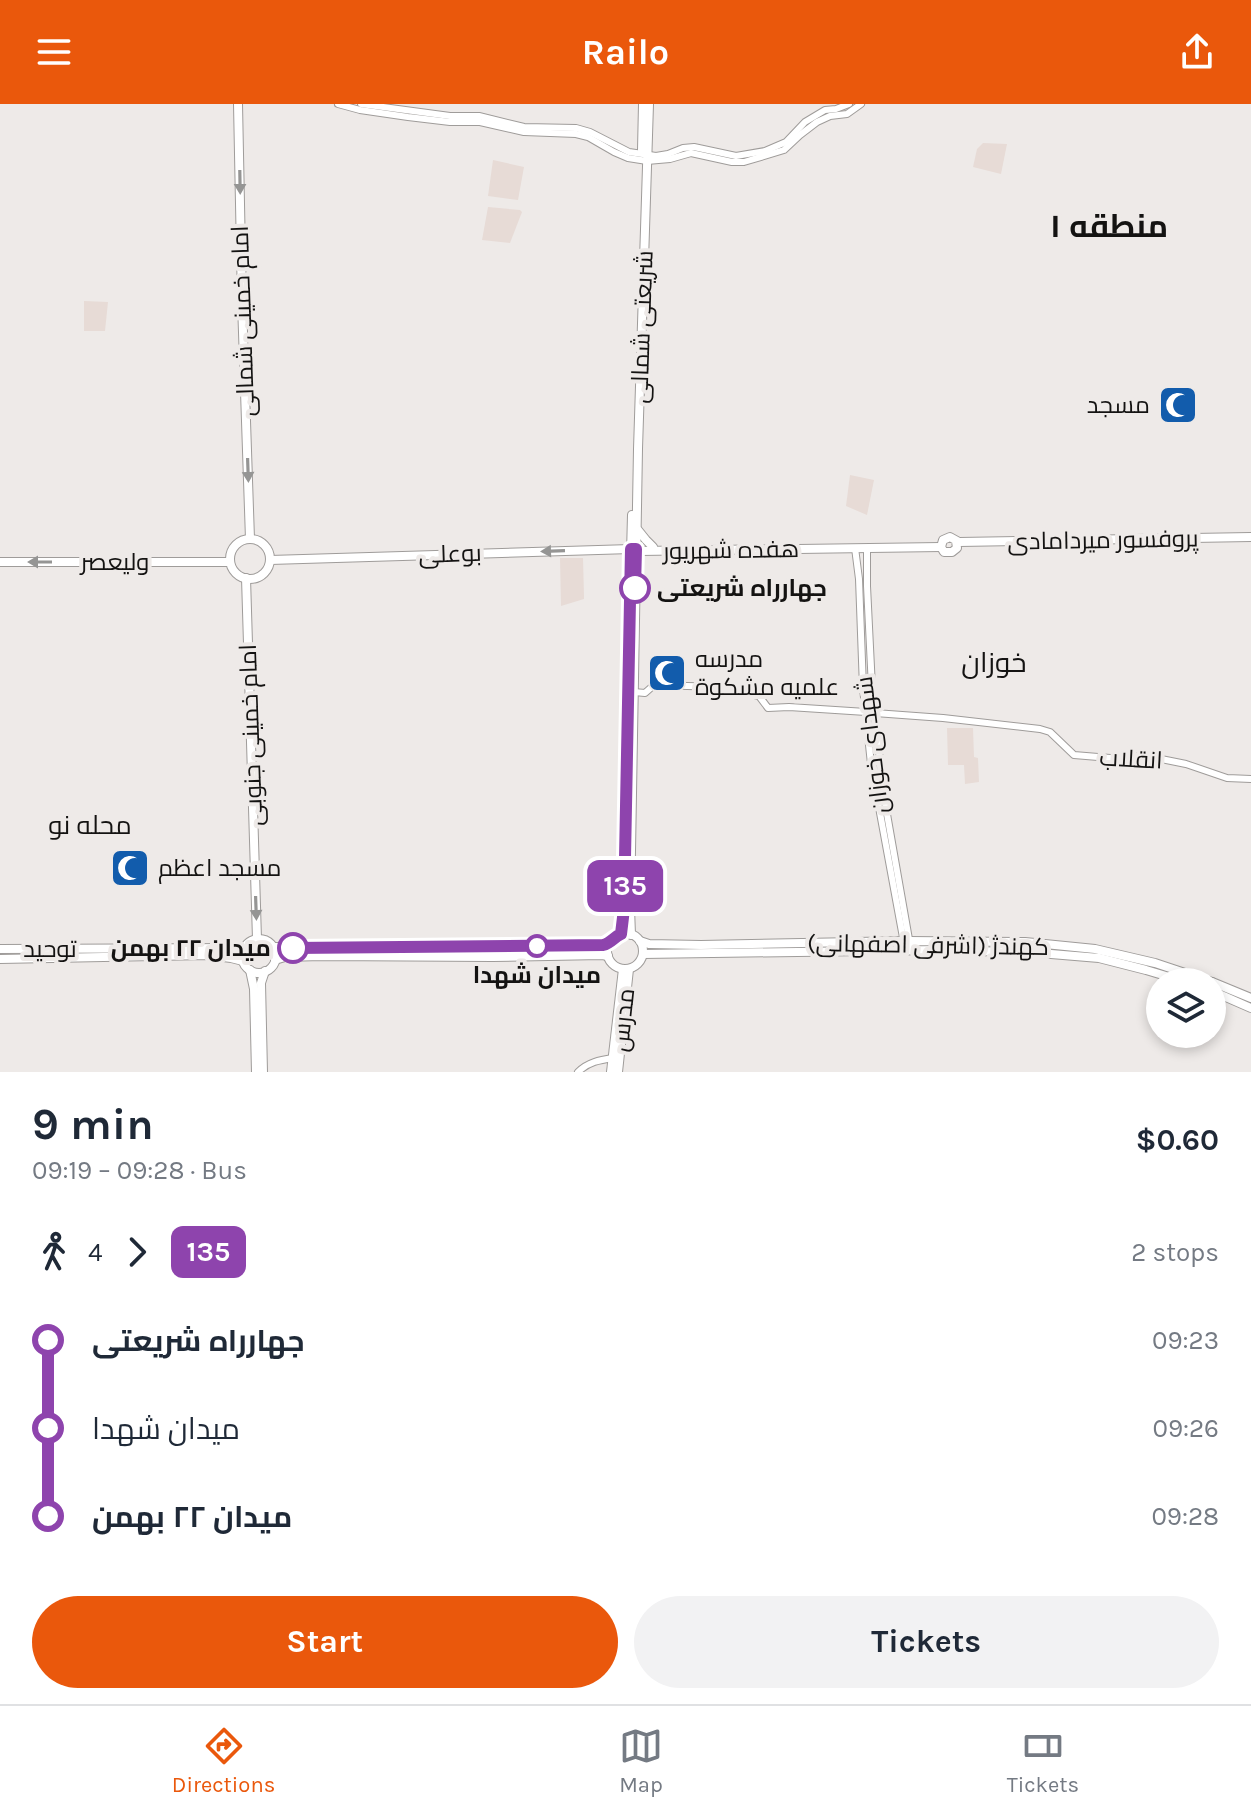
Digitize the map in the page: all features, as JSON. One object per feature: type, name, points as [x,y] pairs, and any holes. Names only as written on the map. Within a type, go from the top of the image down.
[{"type":"main road","name":"امام خمینی شمالی","points":[[238,104],[250,539]]},
{"type":"main road","name":"شریعتی شمالی","points":[[630,547],[637,527],[645,158],[643,104]]},
{"type":"main road","name":"شریعتی شمالی","points":[[630,547],[649,104]]},
{"type":"main road","points":[[636,565],[653,549],[637,527]]},
{"type":"main road","name":"پروفسور میردامادی","points":[[942,544],[950,537],[956,544],[1251,539]]},
{"type":"main road","points":[[250,539],[263,544],[270,560],[262,575],[246,578],[235,572],[230,556],[235,545],[250,539]]},
{"type":"main road","name":"هفده شهریور","points":[[653,549],[942,544]]},
{"type":"main road","name":"هفده شهریور","points":[[630,547],[867,548],[942,544]]},
{"type":"main road","points":[[626,934],[630,908],[636,565],[630,547]]},
{"type":"main road","points":[[609,943],[608,956],[614,965],[626,969],[638,963],[645,948],[626,934],[624,909],[630,547]]},
{"type":"main road","name":"بوعلی","points":[[270,560],[630,547]]},
{"type":"main road","name":"ولیعصر","points":[[0,562],[230,562]]},
{"type":"main road","name":"امام خمینی جنوبی","points":[[246,578],[257,939]]},
{"type":"main road","points":[[250,970],[265,971],[285,952],[603,945],[626,934]]},
{"type":"main road","points":[[263,1072],[257,983],[243,961],[244,948],[252,940],[266,941],[285,952],[493,957],[608,956]]},
{"type":"main road","name":"کهندژ (اشرفی اصفهانی)","points":[[645,948],[882,942],[1099,958],[1146,970]]},
{"type":"main road","name":"کهندژ (اشرفی اصفهانی)","points":[[645,948],[1025,942],[1095,949],[1170,968]]},
{"type":"main road","points":[[273,947],[275,960]]},
{"type":"main road","name":"توحید","points":[[0,949],[70,953],[232,953],[244,948]]},
{"type":"main road","name":"توحید","points":[[0,959],[70,953]]},
{"type":"main road","name":"توحید","points":[[232,953],[243,961]]},
{"type":"main road","name":"مدرس","points":[[611,1072],[626,969]]},
{"type":"main road","name":"مدرس","points":[[618,1072],[626,969]]},
{"type":"main road","points":[[256,1072],[257,983],[265,971]]},
{"type":"main road","name":"کهندژ (اشرفی اصفهانی)","points":[[1226,988],[1251,998]]},
{"type":"main road","points":[[1226,997],[1251,1008]]},
{"type":"street","points":[[338,104],[360,110],[450,119],[479,116],[524,127],[576,128],[645,158],[691,153],[732,162],[754,160],[784,150],[817,122],[830,116],[847,114],[861,104]]},
{"type":"street","points":[[361,104],[450,119]]},
{"type":"street","points":[[669,156],[683,148],[694,147],[731,156],[765,151],[786,142],[805,122],[825,110],[849,104]]},
{"type":"street","name":"شهدای خوزان","points":[[855,548],[873,780],[904,925]]},
{"type":"street","name":"شهدای خوزان","points":[[867,548],[875,713],[884,797],[907,946]]},
{"type":"street","points":[[858,564],[866,564]]},
{"type":"street","points":[[634,692],[645,693],[654,685],[721,687],[759,696],[768,708],[866,712]]},
{"type":"street","name":"انقلاب","points":[[875,713],[1040,729],[1050,732],[1074,755],[1110,758],[1142,756],[1186,764],[1227,778],[1251,779]]},
{"type":"street","points":[[882,942],[904,925]]},
{"type":"street","points":[[578,1072],[583,1066],[613,1058]]},
{"type":"shaded area","points":[[983,143],[1007,144],[1001,174],[973,167],[977,149]]},
{"type":"shaded area","points":[[493,160],[524,167],[518,200],[488,196]]},
{"type":"shaded area","points":[[488,207],[522,212],[510,243],[482,240]]},
{"type":"shaded area","points":[[84,301],[108,302],[105,331],[84,331]]},
{"type":"shaded area","points":[[850,475],[874,480],[867,515],[846,506]]},
{"type":"shaded area","points":[[560,558],[583,558],[584,596],[584,599],[561,606]]},
{"type":"shaded area","points":[[947,728],[973,728],[979,782],[965,784],[964,765],[948,765]]},
{"type":"bus line","name":"135","points":[[293,948],[603,945],[621,934],[624,922],[631,549],[636,549],[635,588]]},
{"type":"place","name":"مسجد","points":[[1178,405]]},
{"type":"place","name":"جهارراه شریعتی","points":[[635,588]]},
{"type":"place","name":"مدرسه علمیه مشکوة","points":[[667,673]]},
{"type":"place","name":"مسجد اعظم","points":[[130,868]]},
{"type":"place","name":"میدان شهدا","points":[[537,946]]},
{"type":"place","name":"میدان ۲۲ بهمن","points":[[293,948]]},
{"type":"district","name":"منطقه ۱","points":[[1109,226]]},
{"type":"district","name":"خوزان","points":[[994,662]]},
{"type":"district","name":"محله نو","points":[[90,825]]}]
